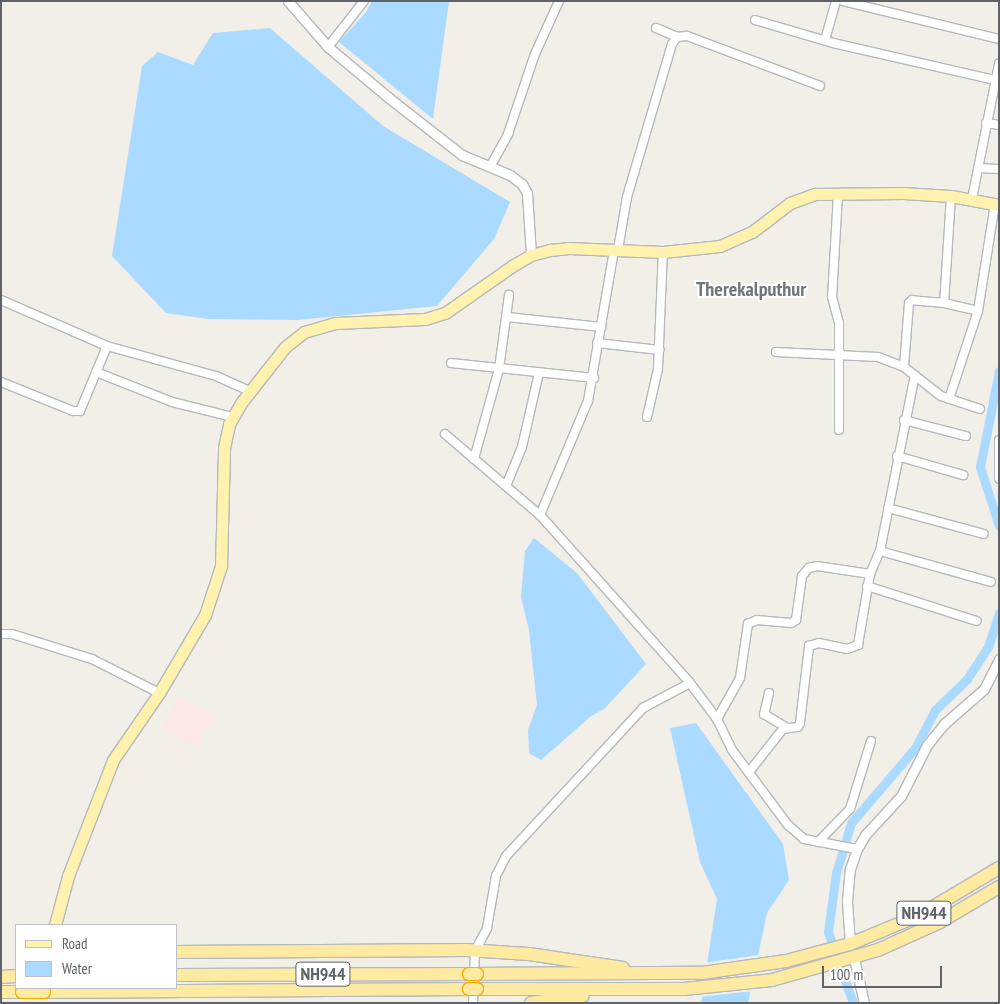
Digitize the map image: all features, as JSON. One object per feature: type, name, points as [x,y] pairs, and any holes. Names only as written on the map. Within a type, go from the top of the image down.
[{"type":"highway","name":"NH944","points":[[178,975],[670,974],[760,966],[846,945],[918,916],[999,868]]},
{"type":"highway","name":"NH944","points":[[1,992],[40,990],[669,989],[762,982],[850,960],[928,928],[999,887]]},
{"type":"highway","points":[[178,952],[360,949],[475,951],[575,960],[650,974]]},
{"type":"highway","points":[[1,977],[15,976]]},
{"type":"highway","points":[[531,1003],[638,989]]},
{"type":"main road","points":[[54,924],[68,876],[113,760],[159,693],[205,615],[221,566],[224,448],[233,417],[250,391],[285,347],[304,332],[336,323],[425,319],[445,313],[531,255],[569,248],[663,252],[720,246],[752,232],[790,203],[815,194],[951,196],[997,204]]},
{"type":"main road","points":[[30,1003],[40,990]]},
{"type":"street","points":[[288,1],[328,46],[462,154],[510,175],[527,193],[531,255]]},
{"type":"street","points":[[328,46],[364,1]]},
{"type":"street","points":[[490,167],[508,134],[535,54],[560,1]]},
{"type":"street","points":[[825,40],[836,1]]},
{"type":"street","points":[[843,1],[999,39]]},
{"type":"street","points":[[755,20],[825,40],[997,80]]},
{"type":"street","points":[[656,28],[677,37],[687,36],[820,86]]},
{"type":"street","points":[[540,515],[588,401],[594,378],[597,343],[627,197],[672,44],[677,37]]},
{"type":"street","points":[[972,199],[999,64]]},
{"type":"street","points":[[986,123],[999,125]]},
{"type":"street","points":[[978,168],[999,169]]},
{"type":"street","points":[[838,194],[832,297],[838,323],[838,430]]},
{"type":"street","points":[[944,304],[951,196]]},
{"type":"street","points":[[949,399],[978,311],[997,204]]},
{"type":"street","points":[[647,417],[660,350],[663,252]]},
{"type":"street","points":[[474,459],[499,369],[508,317],[509,295]]},
{"type":"street","points":[[1,300],[108,346],[216,376],[250,391]]},
{"type":"street","points":[[904,367],[909,303],[912,300],[978,311]]},
{"type":"street","points":[[508,317],[601,327]]},
{"type":"street","points":[[597,343],[660,350]]},
{"type":"street","points":[[1,382],[76,411],[84,406],[108,346]]},
{"type":"street","points":[[776,352],[878,357],[904,367],[949,399],[980,409]]},
{"type":"street","points":[[452,363],[594,378]]},
{"type":"street","points":[[96,372],[172,402],[233,417]]},
{"type":"street","points":[[506,486],[522,447],[539,373]]},
{"type":"street","points":[[769,693],[764,714],[786,727],[798,727],[800,724],[809,646],[819,643],[846,649],[858,644],[867,586],[880,551],[904,420],[915,375]]},
{"type":"street","points":[[904,420],[966,436]]},
{"type":"street","points":[[445,434],[540,515],[690,683],[717,719],[732,750],[788,825],[804,839],[852,849]]},
{"type":"street","points":[[998,475],[999,440]]},
{"type":"street","points":[[897,456],[963,475]]},
{"type":"street","points":[[888,508],[984,534]]},
{"type":"street","points":[[880,551],[991,582]]},
{"type":"street","points":[[717,719],[740,678],[748,624],[757,620],[791,623],[796,620],[802,576],[809,568],[817,566],[870,574]]},
{"type":"street","points":[[867,586],[977,621]]},
{"type":"street","points":[[1,634],[12,634],[92,659],[159,693]]},
{"type":"street","points":[[846,945],[852,849],[901,796],[927,745],[944,724],[984,689],[999,659]]},
{"type":"street","points":[[473,1003],[475,951],[488,928],[496,876],[506,856],[642,708],[690,683]]},
{"type":"street","points":[[749,772],[786,727]]},
{"type":"street","points":[[818,842],[850,809],[871,741]]},
{"type":"street","points":[[850,960],[864,1003]]},
{"type":"shaded area","points":[[178,697],[214,715],[198,747],[162,729]]},
{"type":"water","points":[[372,1],[449,1],[433,119],[339,42],[366,12]]},
{"type":"water","points":[[270,28],[383,126],[510,202],[494,239],[437,306],[298,320],[208,319],[166,313],[112,256],[142,66],[158,52],[193,65],[213,33]]},
{"type":"water","points":[[534,538],[577,573],[646,664],[605,708],[590,717],[541,760],[529,753],[528,730],[537,705],[529,630],[521,597],[525,551]]},
{"type":"water","points":[[696,723],[783,844],[789,880],[767,913],[748,1003],[701,1003],[717,899],[700,862],[670,728]]},
{"type":"pier","points":[[759,955],[753,991],[699,997],[703,963]]},
{"type":"waterway","points":[[999,371],[980,467],[999,526]]},
{"type":"waterway","points":[[853,1003],[828,932],[836,873],[851,823],[915,748],[935,710],[967,679],[988,647],[999,613]]},
{"type":"district","name":"Therekalputhur","points":[[751,289]]}]
